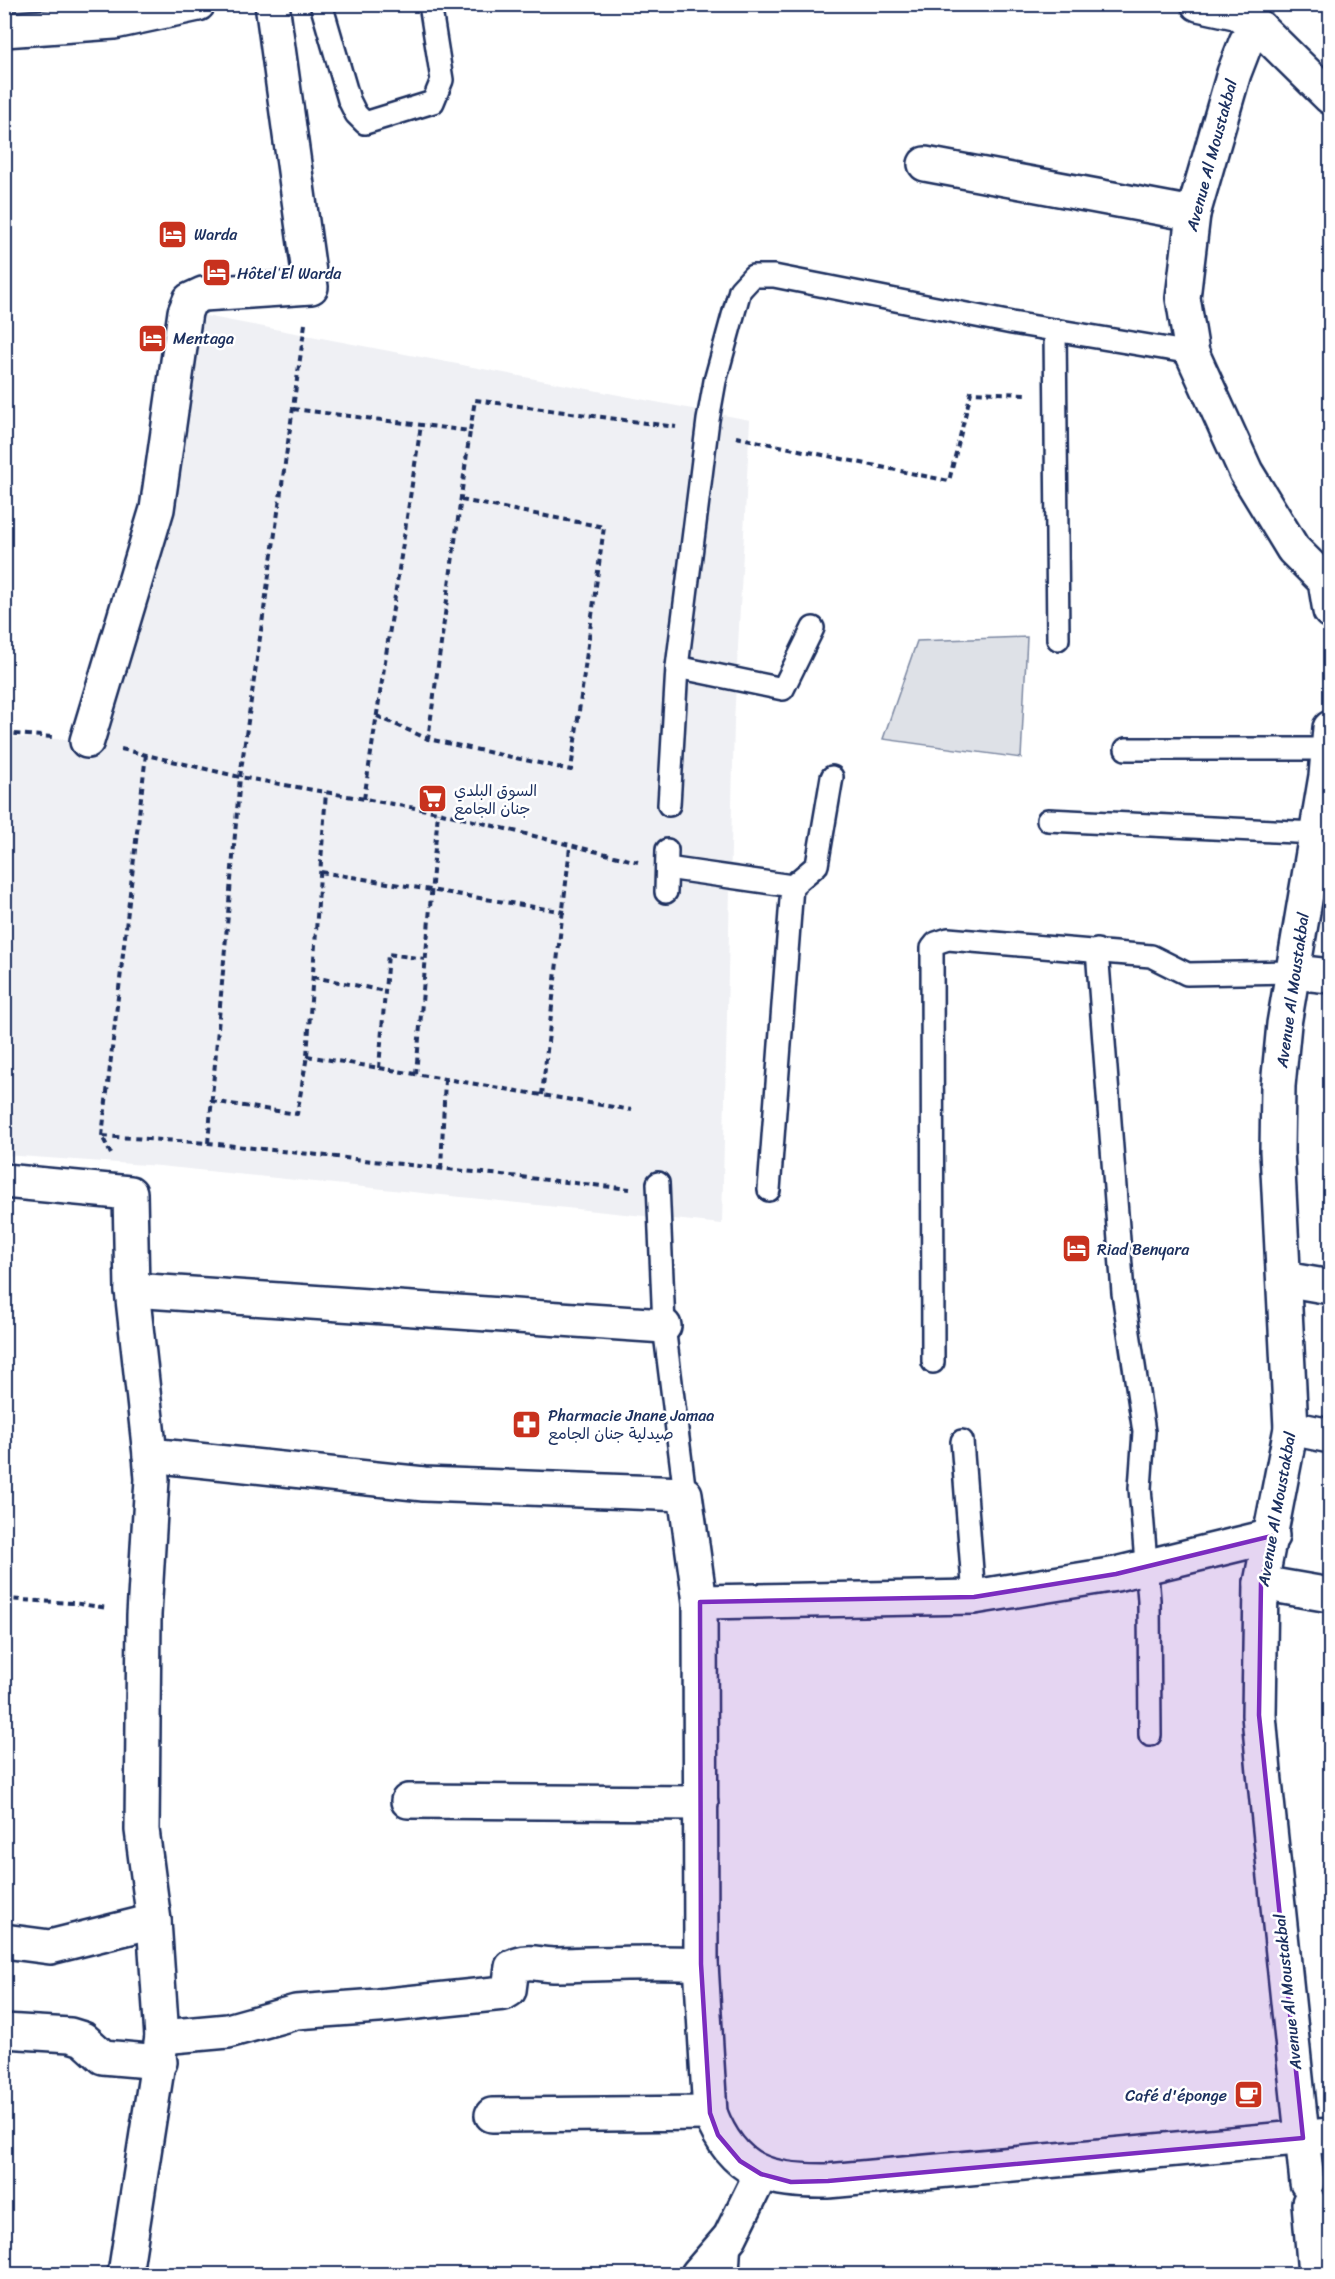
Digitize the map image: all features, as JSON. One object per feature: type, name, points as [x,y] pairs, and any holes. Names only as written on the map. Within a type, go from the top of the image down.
[{"type":"street","points":[[4,30],[114,22],[158,8],[198,4]]},
{"type":"street","points":[[87,741],[157,509],[185,312],[190,300],[203,294],[310,287],[272,4]]},
{"type":"street","points":[[1198,4],[1245,15],[1330,97]]},
{"type":"street","name":"Avenue Al Moustakbal","points":[[1245,15],[1246,42],[1234,72],[1193,214],[1183,298],[1192,353],[1246,472],[1293,549],[1329,582]]},
{"type":"street","points":[[925,164],[1193,214]]},
{"type":"street","name":"Avenue Al Moustakbal","points":[[1315,2274],[1308,2193],[1317,2137],[1259,1715],[1261,1582],[1272,1536],[1291,1428],[1277,1151],[1278,1086],[1284,1024],[1329,757]]},
{"type":"street","points":[[1294,972],[1330,976]]},
{"type":"street","points":[[4,1180],[129,1193],[132,1290],[152,1479],[144,1615],[142,1830],[154,1921],[161,2050],[124,2274]]},
{"type":"street","points":[[1284,1279],[1330,1287]]},
{"type":"street","points":[[132,1290],[664,1326]]},
{"type":"street","points":[[1291,1428],[1330,1436]]},
{"type":"street","points":[[150,1455],[424,1484],[686,1494],[700,1602],[700,1964],[710,2113],[718,2135],[740,2160],[761,2174],[791,2182],[841,2181],[1317,2137]]},
{"type":"street","points":[[700,1602],[974,1597],[1148,1566],[1272,1536]]},
{"type":"street","points":[[1261,1582],[1330,1595]]},
{"type":"street","points":[[408,1801],[700,1803]]},
{"type":"street","points":[[4,1941],[50,1947],[154,1921]]},
{"type":"street","points":[[4,2031],[70,2035],[83,2039],[103,2057],[161,2050],[296,2012],[504,1993],[509,1990],[512,1967],[525,1961],[553,1965],[665,1962],[700,1964]]},
{"type":"street","points":[[492,2115],[710,2113]]},
{"type":"street","points":[[698,2274],[730,2237],[761,2174]]},
{"type":"lane","points":[[321,4],[349,100],[356,114],[365,123],[434,102],[442,80],[430,4]]},
{"type":"lane","points":[[669,805],[676,667],[707,431],[715,381],[740,290],[753,276],[774,276],[1055,330],[1192,353]]},
{"type":"lane","points":[[1055,330],[1058,639]]},
{"type":"lane","points":[[676,667],[783,689],[813,628]]},
{"type":"lane","points":[[1126,748],[1329,757]]},
{"type":"lane","points":[[769,1190],[783,1032],[792,886],[817,865],[832,777]]},
{"type":"lane","points":[[1048,820],[1316,833]]},
{"type":"lane","points":[[666,892],[667,860],[792,886]]},
{"type":"lane","points":[[933,1362],[932,948],[936,943],[948,939],[1152,956],[1187,974],[1294,972]]},
{"type":"lane","points":[[1097,950],[1123,1293],[1144,1432],[1140,1488],[1148,1566],[1150,1735]]},
{"type":"lane","points":[[658,1187],[664,1326],[686,1494]]},
{"type":"lane","points":[[962,1441],[974,1597]]},
{"type":"lane","points":[[728,2274],[730,2237]]},
{"type":"path","points":[[208,1143],[240,777],[310,287]]},
{"type":"path","points":[[428,740],[475,400],[707,431],[949,481],[971,392],[1056,394]]},
{"type":"path","points":[[293,409],[470,431]]},
{"type":"path","points":[[364,799],[421,425]]},
{"type":"path","points":[[376,716],[428,740],[571,770],[604,527],[461,500]]},
{"type":"path","points":[[4,733],[87,741],[240,777],[438,812],[570,847],[667,860]]},
{"type":"path","points":[[129,1193],[102,1136],[146,754]]},
{"type":"path","points":[[211,1101],[297,1114],[307,1056],[326,792]]},
{"type":"path","points":[[416,1074],[438,812]]},
{"type":"path","points":[[542,1095],[565,912],[570,847]]},
{"type":"path","points":[[321,872],[565,912]]},
{"type":"path","points":[[379,1068],[388,954],[425,959]]},
{"type":"path","points":[[313,977],[386,991]]},
{"type":"path","points":[[307,1056],[632,1110]]},
{"type":"path","points":[[441,1169],[445,1079]]},
{"type":"path","points":[[102,1136],[208,1143],[441,1169],[658,1187]]},
{"type":"path","points":[[4,1599],[73,1603],[144,1615]]},
{"type":"highlighted area","points":[[1272,1536],[1261,1583],[1259,1715],[1303,2138],[828,2181],[791,2182],[761,2174],[740,2161],[718,2135],[710,2113],[701,1964],[700,1602],[974,1597],[1116,1574]]},
{"type":"shaded area","points":[[185,312],[750,420],[734,722],[722,1224],[160,1166],[5,1155],[5,737],[87,740]]},
{"type":"shaded area","points":[[1027,637],[1021,758],[883,739],[917,641]]},
{"type":"place","name":"Warda","points":[[173,234]]},
{"type":"place","name":"Hôtel El Warda","points":[[216,273]]},
{"type":"place","name":"Mentaga","points":[[152,338]]},
{"type":"place","name":"السوق البلدي جنان الجامع","points":[[433,799]]},
{"type":"place","name":"Riad Benyara","points":[[1076,1249]]},
{"type":"place","name":"Pharmacie Jnane Jamaa صيدلية جنان الجامع","points":[[527,1424]]},
{"type":"place","name":"Café d'éponge","points":[[1248,2095]]}]
